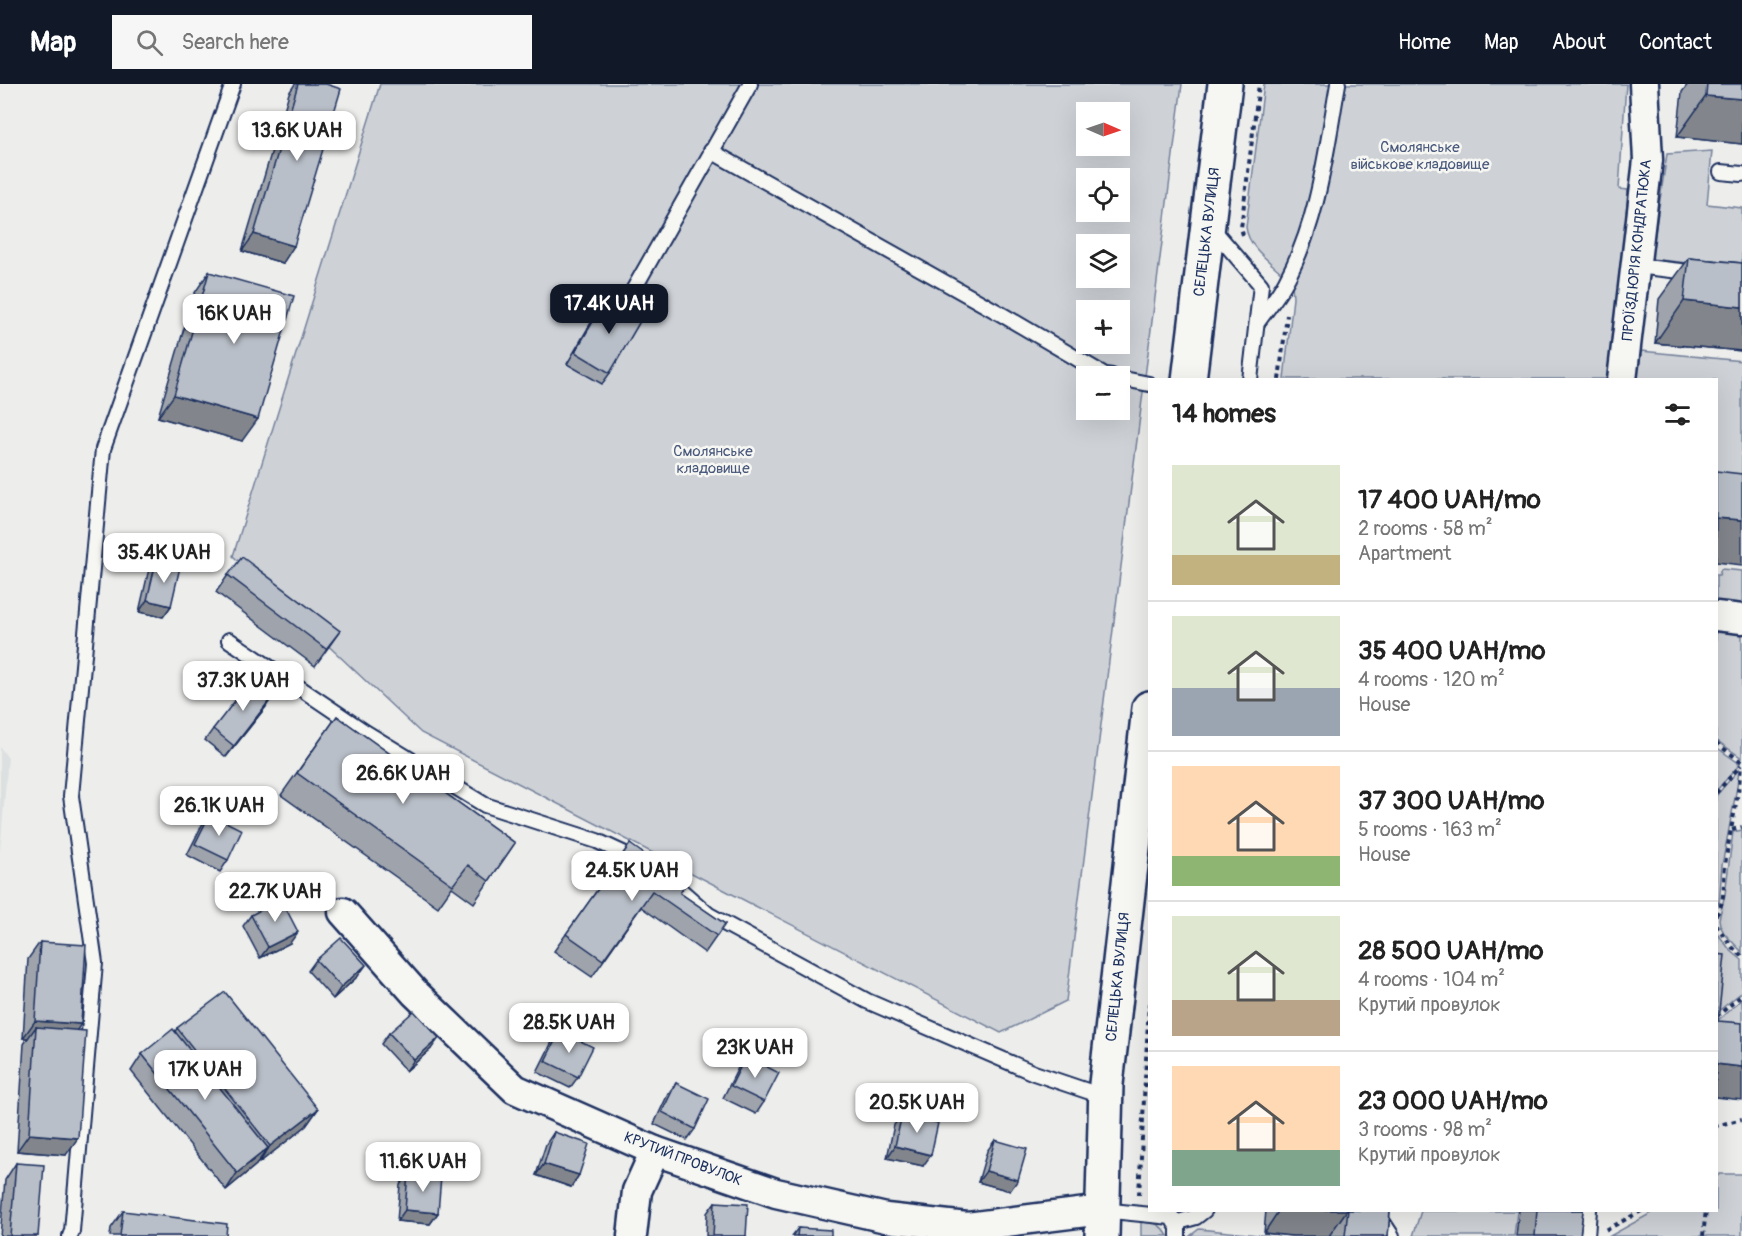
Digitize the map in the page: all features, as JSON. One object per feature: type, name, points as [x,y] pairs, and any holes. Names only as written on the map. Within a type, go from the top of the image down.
[{"type":"street","name":"СЕЛЕЦЬКА ВУЛИЦЯ","points":[[1189,378],[1225,84]]},
{"type":"street","name":"ПРОЇЗД ЮРІЯ КОНДРАТЮКА","points":[[1622,378],[1648,160],[1644,84]]},
{"type":"street","points":[[1718,616],[1742,619]]},
{"type":"street","name":"СЕЛЕЦЬКА ВУЛИЦЯ","points":[[1101,1227],[1105,1097],[1148,728]]},
{"type":"street","name":"КРУТИЙ ПРОВУЛОК","points":[[344,912],[416,993],[515,1089],[655,1151],[776,1193],[886,1218],[957,1231],[1101,1227]]},
{"type":"street","points":[[632,1236],[637,1191],[655,1151]]},
{"type":"lane","points":[[70,1236],[95,963],[71,796],[103,449],[233,84]]},
{"type":"lane","points":[[618,317],[750,84]]},
{"type":"lane","points":[[1257,323],[1285,283],[1314,214],[1338,84]]},
{"type":"lane","points":[[711,151],[1090,366]]},
{"type":"lane","points":[[1721,172],[1742,174]]},
{"type":"lane","points":[[1207,223],[1261,285],[1250,378]]},
{"type":"lane","points":[[1636,266],[1714,274]]},
{"type":"lane","points":[[1130,380],[1148,384]]},
{"type":"lane","points":[[229,640],[365,732],[485,805],[597,840],[650,867],[709,915],[867,1001],[1034,1073],[1105,1097]]},
{"type":"lane","points":[[1101,1227],[1138,1214],[1171,1217],[1176,1230],[1202,1212]]},
{"type":"lane","points":[[1377,1212],[1392,1236]]},
{"type":"lane","points":[[1587,1236],[1589,1212]]},
{"type":"path","points":[[1246,243],[1241,228],[1259,84]]},
{"type":"path","points":[[1279,378],[1289,297],[1285,283]]},
{"type":"path","points":[[1718,745],[1742,764]]},
{"type":"path","points":[[1718,791],[1742,764]]},
{"type":"path","points":[[1718,911],[1721,905],[1725,865],[1740,788],[1742,764]]},
{"type":"path","points":[[1731,831],[1742,827]]},
{"type":"path","points":[[1718,928],[1742,956]]},
{"type":"path","points":[[1718,1015],[1742,995]]},
{"type":"path","points":[[1138,1214],[1148,1022]]},
{"type":"path","points":[[1718,1125],[1742,1119]]},
{"type":"path","points":[[1604,1231],[1639,1212]]},
{"type":"path","points":[[1702,1236],[1706,1212]]},
{"type":"shaded area","points":[[0,747],[8,758],[0,853]]},
{"type":"green space","name":"Смолянське кладовище","points":[[380,84],[1182,84],[1066,1001],[1001,1033],[421,733],[233,556]]},
{"type":"green space","name":"Смолянське військове кладовище","points":[[1264,84],[1626,84],[1619,189],[1628,190],[1623,256],[1608,378],[1284,378],[1293,298],[1292,283],[1312,243],[1320,215],[1314,214],[1300,235],[1283,274],[1255,247],[1246,227]]},
{"type":"green space","points":[[1712,151],[1707,204],[1742,208],[1742,269],[1651,259],[1667,154]]},
{"type":"green space","points":[[1641,351],[1742,361],[1742,482],[1718,479],[1718,378],[1637,378]]},
{"type":"green space","points":[[1721,569],[1742,571],[1742,612],[1718,610]]},
{"type":"green space","points":[[1718,623],[1742,626],[1742,758],[1718,741]]},
{"type":"green space","points":[[1718,748],[1740,764],[1718,789]]},
{"type":"green space","points":[[1739,769],[1722,865],[1719,905],[1718,903],[1718,794]]},
{"type":"green space","points":[[1742,830],[1742,952],[1724,933],[1719,919],[1725,894],[1733,832]]},
{"type":"green space","points":[[1718,934],[1730,950],[1742,960],[1742,992],[1718,1011]]},
{"type":"green space","points":[[1742,999],[1742,1054],[1718,1024],[1718,1020]]},
{"type":"green space","points":[[1742,1174],[1742,1236],[1610,1236],[1653,1212],[1718,1212],[1718,1176]]},
{"type":"green space","points":[[1421,1212],[1517,1212],[1514,1236],[1413,1236]]},
{"type":"green space","points":[[1141,1220],[1157,1224],[1168,1236],[1141,1236]]},
{"type":"green space","points":[[1199,1229],[1268,1236],[1190,1236]]},
{"type":"building","points":[[298,84],[326,84],[341,89],[294,246],[254,234]]},
{"type":"building","points":[[1707,84],[1742,84],[1742,99],[1706,96]]},
{"type":"building","points":[[1689,258],[1742,263],[1742,307],[1684,301]]},
{"type":"building","points":[[209,272],[294,296],[258,419],[174,395]]},
{"type":"building","points":[[607,298],[642,318],[610,373],[575,352]]},
{"type":"building","points":[[1718,471],[1742,474],[1742,520],[1718,518]]},
{"type":"building","points":[[242,557],[340,631],[326,649],[228,575]]},
{"type":"building","points":[[156,562],[180,567],[171,606],[147,600]]},
{"type":"building","points":[[252,679],[273,696],[234,746],[213,729]]},
{"type":"building","points":[[337,716],[515,843],[489,881],[468,865],[453,885],[297,773]]},
{"type":"building","points":[[210,814],[242,830],[228,860],[195,844]]},
{"type":"building","points":[[630,844],[686,884],[680,893],[725,924],[717,936],[652,891],[603,960],[566,934]]},
{"type":"building","points":[[281,899],[298,932],[268,947],[251,915]]},
{"type":"building","points":[[341,938],[366,965],[341,987],[316,960]]},
{"type":"building","points":[[40,942],[86,945],[81,1024],[35,1021]]},
{"type":"building","points":[[1718,954],[1725,955],[1718,1021]]},
{"type":"building","points":[[225,992],[318,1109],[270,1146],[177,1028]]},
{"type":"building","points":[[414,1011],[439,1038],[414,1060],[389,1033]]},
{"type":"building","points":[[1718,1021],[1742,1023],[1742,1067],[1718,1064]]},
{"type":"building","points":[[36,1027],[86,1031],[78,1138],[29,1134]]},
{"type":"building","points":[[173,1029],[268,1148],[237,1173],[142,1054]]},
{"type":"building","points":[[560,1031],[593,1047],[578,1077],[545,1061]]},
{"type":"building","points":[[746,1056],[779,1073],[764,1102],[731,1086]]},
{"type":"building","points":[[676,1083],[709,1099],[695,1129],[662,1112]]},
{"type":"building","points":[[902,1114],[938,1123],[931,1155],[895,1146]]},
{"type":"building","points":[[554,1132],[589,1144],[579,1175],[544,1164]]},
{"type":"building","points":[[995,1140],[1027,1149],[1018,1180],[986,1171]]},
{"type":"building","points":[[16,1163],[44,1165],[38,1236],[10,1236]]},
{"type":"building","points":[[408,1173],[441,1176],[438,1213],[405,1210]]},
{"type":"building","points":[[715,1202],[748,1204],[746,1236],[713,1236]]},
{"type":"building","points":[[123,1211],[227,1224],[226,1236],[120,1236]]},
{"type":"building","points":[[1348,1212],[1390,1212],[1388,1236],[1345,1236]]},
{"type":"building","points":[[1537,1212],[1583,1212],[1580,1236],[1535,1236]]},
{"type":"building","points":[[798,1228],[831,1230],[831,1236],[797,1236]]}]
